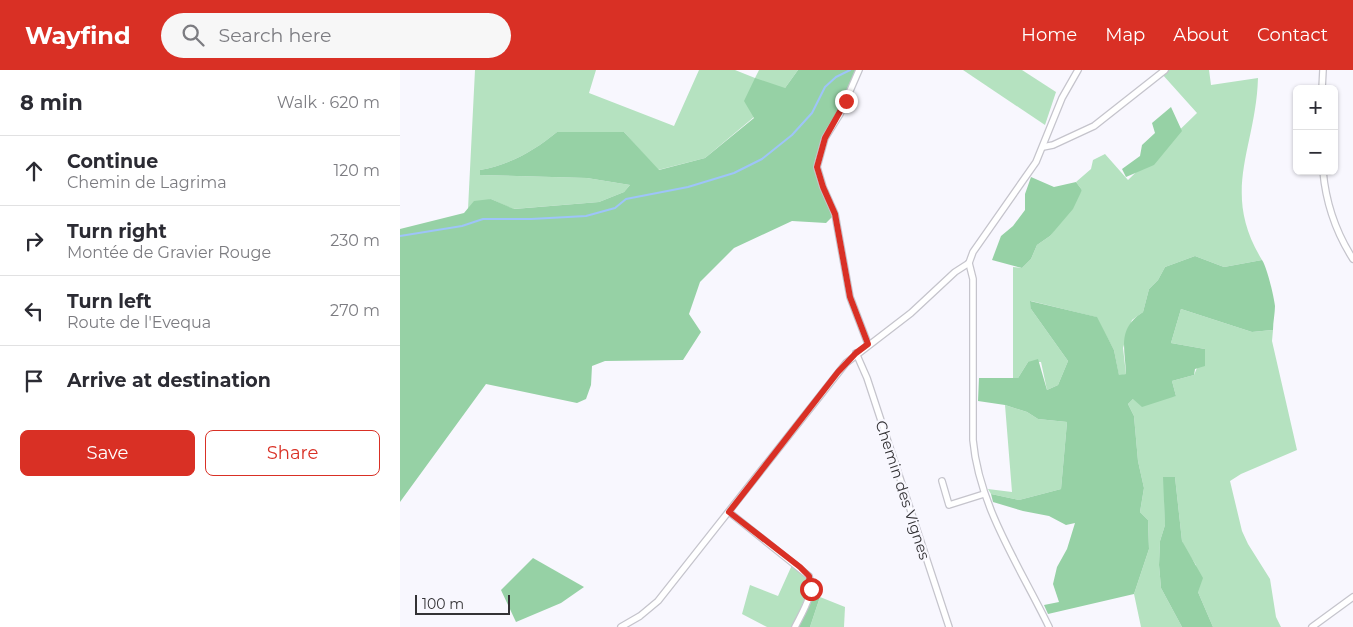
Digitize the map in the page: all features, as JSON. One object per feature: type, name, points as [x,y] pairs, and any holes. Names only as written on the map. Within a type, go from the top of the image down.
[{"type":"street","points":[[860,70],[840,114],[825,138],[817,167],[823,187],[835,214],[850,297],[868,344]]},
{"type":"street","points":[[1048,627],[984,494],[975,463],[973,440],[973,279],[969,263],[973,252],[1029,173],[1043,147],[1058,106],[1078,70]]},
{"type":"street","points":[[1043,147],[1053,145],[1104,119],[1165,70]]},
{"type":"street","points":[[1322,85],[1323,70]]},
{"type":"street","points":[[1324,175],[1330,216],[1340,240],[1353,259]]},
{"type":"street","points":[[621,627],[640,616],[658,601],[827,385],[856,353],[911,313],[955,272],[969,263]]},
{"type":"street","name":"Chemin des Vignes","points":[[856,353],[949,627]]},
{"type":"street","points":[[942,481],[949,505],[984,494]]},
{"type":"street","points":[[729,512],[809,576],[811,589],[795,627]]},
{"type":"street","points":[[1312,627],[1353,597]]},
{"type":"green space","points":[[475,70],[596,70],[589,93],[674,126],[699,70],[735,70],[755,78],[759,70],[798,70],[785,88],[705,158],[658,170],[624,132],[557,132],[511,161],[480,170],[480,175],[587,178],[630,185],[624,192],[599,202],[513,209],[491,199],[468,209]]},
{"type":"green space","points":[[798,70],[857,70],[815,160],[832,217],[826,223],[792,221],[734,248],[700,282],[689,314],[701,332],[683,360],[605,361],[592,366],[591,385],[586,399],[577,403],[486,384],[400,502],[400,229],[464,213],[474,201],[491,199],[514,209],[599,202],[624,192],[630,185],[587,178],[480,175],[480,170],[511,161],[557,132],[624,132],[659,170],[705,158],[754,118],[744,101],[755,78],[785,88]]},
{"type":"green space","points":[[963,70],[1022,70],[1056,92],[1045,125]]},
{"type":"green space","points":[[1168,70],[1209,70],[1211,85],[1258,78],[1256,103],[1242,191],[1243,212],[1250,235],[1262,260],[1224,267],[1195,256],[1165,267],[1158,280],[1149,289],[1143,312],[1132,320],[1123,348],[1126,374],[1119,376],[1114,350],[1096,317],[1031,301],[1031,309],[1068,361],[1058,385],[1047,390],[1041,362],[1028,362],[1018,378],[1013,378],[1013,267],[1022,268],[1031,259],[1037,245],[1050,236],[1082,190],[1076,182],[1091,169],[1093,160],[1105,154],[1128,180],[1197,113],[1162,74]]},
{"type":"green space","points":[[1171,107],[1182,131],[1154,165],[1126,177],[1122,169],[1140,156],[1142,145],[1155,133],[1152,123]]},
{"type":"green space","points":[[1031,177],[1054,187],[1076,182],[1082,190],[1073,209],[1050,236],[1037,245],[1031,259],[1022,268],[992,260],[1001,236],[1013,226],[1025,210],[1025,194]]},
{"type":"green space","points":[[1195,256],[1224,267],[1262,260],[1268,275],[1274,302],[1273,330],[1252,332],[1181,309],[1171,343],[1205,349],[1205,366],[1195,369],[1194,375],[1172,381],[1176,396],[1142,407],[1133,399],[1128,404],[1134,416],[1138,461],[1144,488],[1140,512],[1148,520],[1149,549],[1134,594],[1048,614],[1044,605],[1059,602],[1053,584],[1057,567],[1067,549],[1075,523],[1066,525],[1049,516],[993,502],[991,494],[1019,500],[1061,489],[1067,422],[1038,419],[1027,412],[1005,405],[978,401],[979,378],[1018,378],[1028,362],[1038,359],[1047,390],[1058,385],[1068,361],[1031,309],[1030,301],[1097,317],[1114,350],[1119,375],[1126,374],[1124,339],[1129,325],[1143,312],[1149,289],[1158,280],[1165,267]]},
{"type":"green space","points":[[1181,309],[1252,332],[1273,330],[1272,341],[1297,450],[1241,474],[1230,481],[1242,531],[1270,579],[1276,617],[1281,627],[1213,627],[1198,592],[1196,565],[1182,541],[1175,477],[1164,477],[1165,525],[1160,541],[1159,565],[1161,588],[1182,627],[1141,627],[1134,594],[1149,549],[1148,520],[1140,512],[1144,488],[1138,461],[1134,416],[1128,404],[1133,399],[1176,396],[1172,381],[1194,375],[1205,349],[1171,343]]},
{"type":"green space","points":[[1005,405],[1027,412],[1038,419],[1067,422],[1061,489],[1019,500],[991,494],[988,489],[1012,492]]},
{"type":"green space","points":[[1163,477],[1175,477],[1182,541],[1203,578],[1198,592],[1213,627],[1182,627],[1161,588],[1159,565],[1160,541],[1165,525]]},
{"type":"green space","points":[[533,558],[584,587],[561,603],[516,622],[501,590]]},
{"type":"green space","points":[[792,565],[806,576],[810,586],[793,627],[767,627],[742,614],[750,585],[778,596]]},
{"type":"green space","points":[[813,594],[820,597],[810,627],[798,627]]},
{"type":"green space","points":[[820,597],[845,607],[844,627],[810,627]]},
{"type":"waterway","points":[[400,236],[462,226],[483,219],[586,216],[615,208],[626,199],[688,187],[734,173],[762,159],[792,135],[812,113],[825,87],[836,77],[850,70]]},
{"type":"route","points":[[811,589],[809,576],[800,567],[729,512],[846,362],[868,344],[850,297],[835,214],[819,177],[817,167],[820,150],[825,138],[833,127],[846,101]]}]
